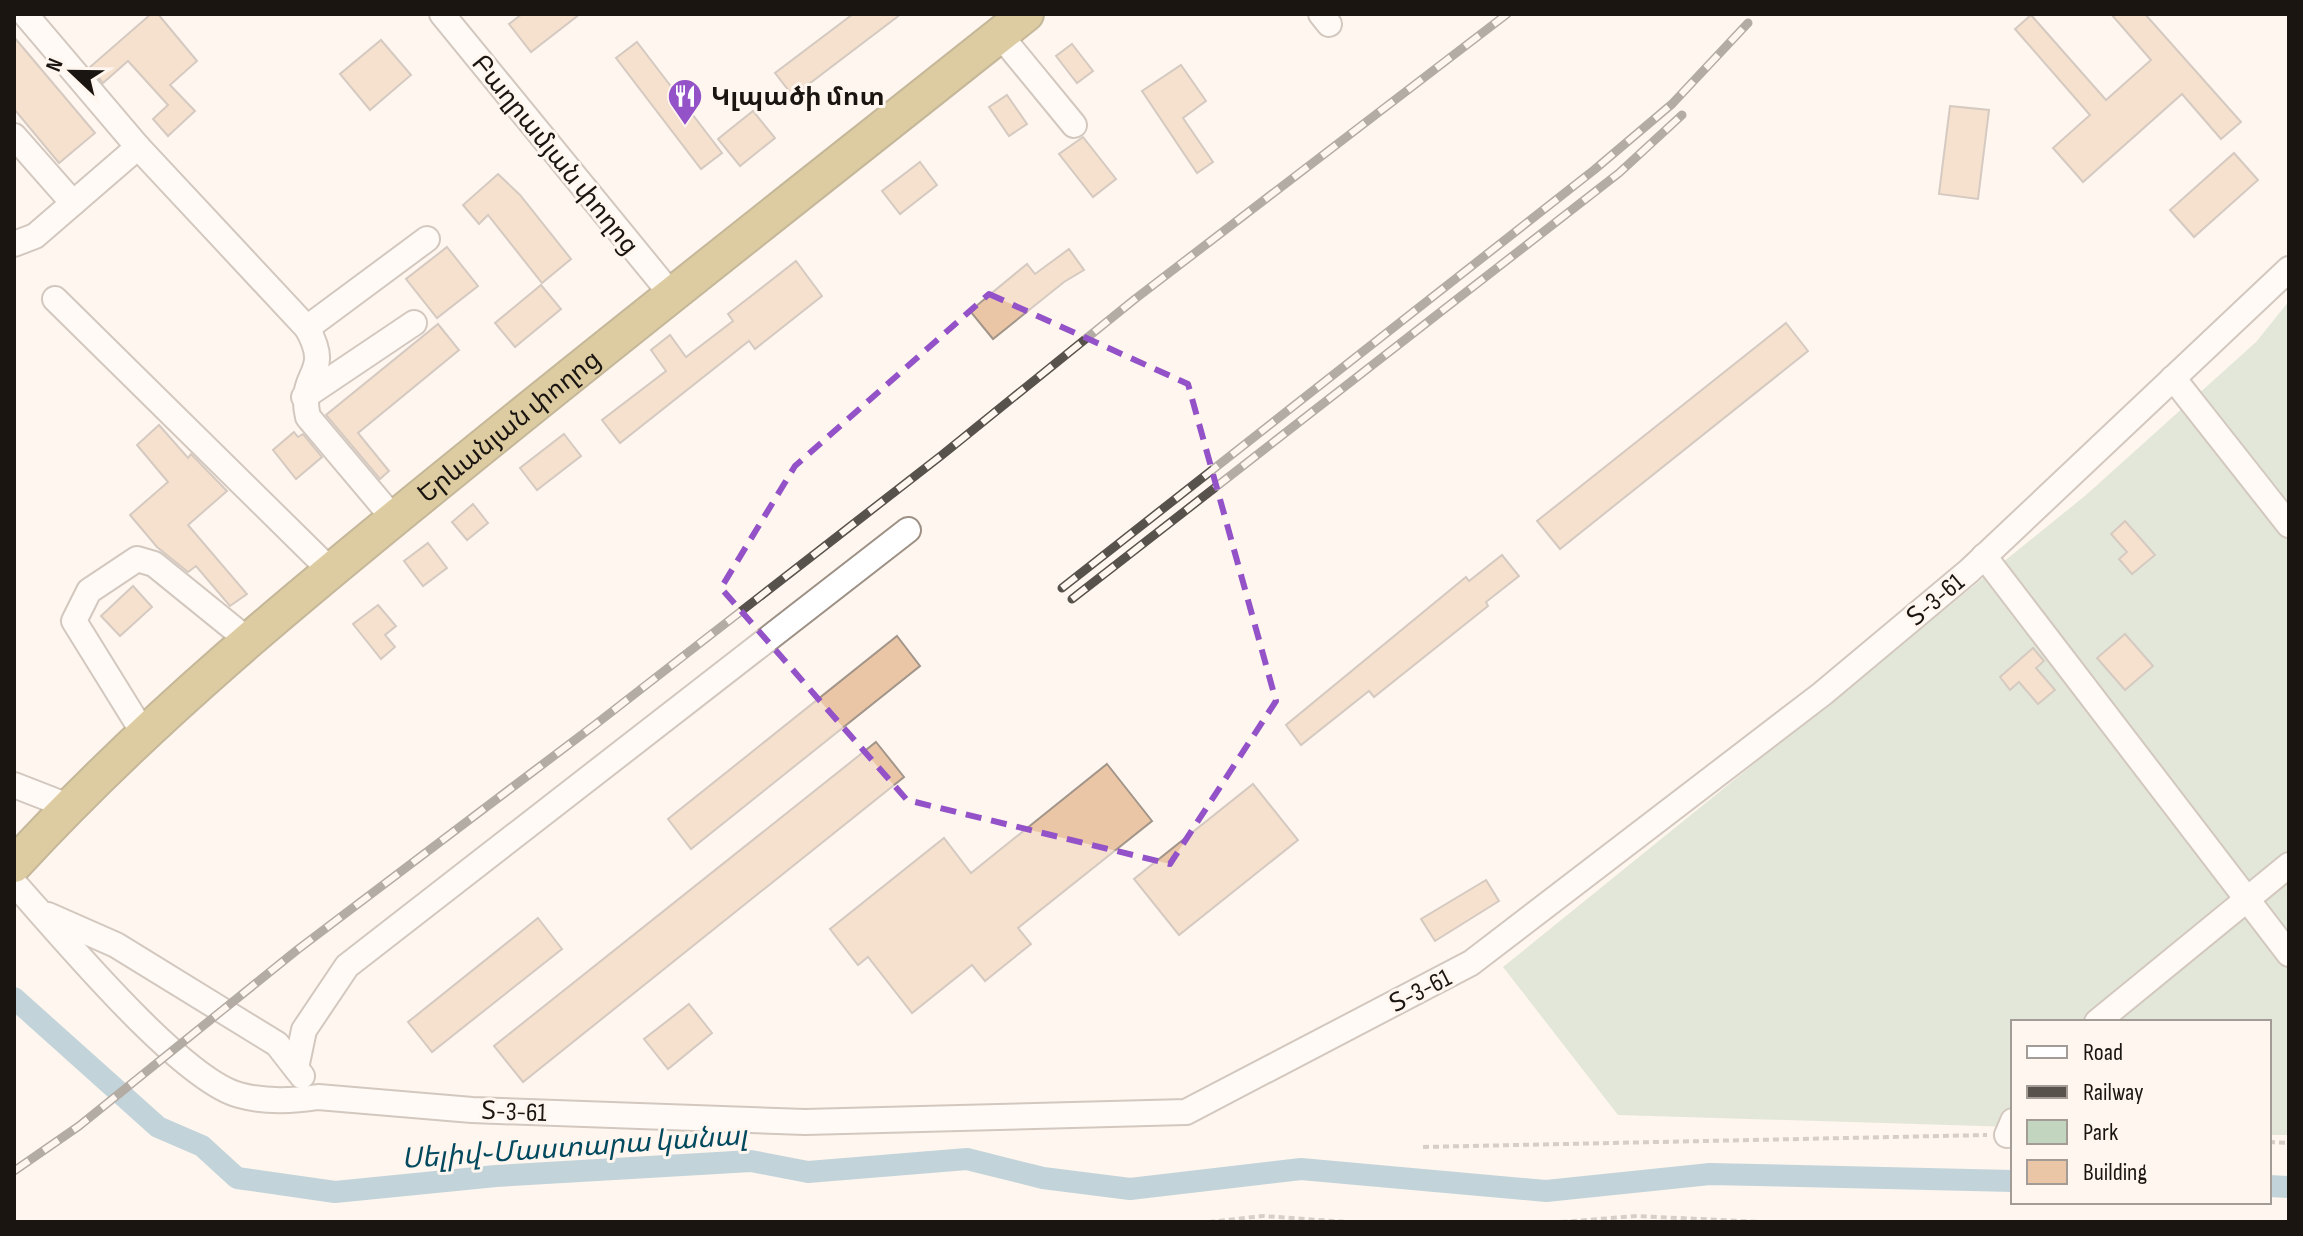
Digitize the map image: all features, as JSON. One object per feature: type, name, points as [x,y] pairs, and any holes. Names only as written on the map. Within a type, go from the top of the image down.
[{"type":"highway","name":"Երևանյան փողոց","points":[[14,865],[68,806],[144,734],[331,571],[671,294],[1013,24]]},
{"type":"street","points":[[25,14],[138,147],[307,328],[318,348],[320,362],[304,397],[308,417],[394,519]]},
{"type":"street","name":"Բաղրամյան փողոց","points":[[442,14],[671,294]]},
{"type":"street","points":[[1013,24],[1074,125]]},
{"type":"street","points":[[14,136],[73,203]]},
{"type":"street","points":[[14,244],[35,236],[138,147]]},
{"type":"street","points":[[307,328],[427,239]]},
{"type":"street","name":"Տ-3-61","points":[[14,883],[112,992],[198,1072],[238,1095],[294,1101],[318,1097],[472,1110],[805,1122],[1186,1112],[1471,963],[1822,694],[1984,556],[2289,269]]},
{"type":"street","points":[[55,299],[331,571]]},
{"type":"street","points":[[304,397],[414,323]]},
{"type":"street","points":[[2173,378],[2289,525]]},
{"type":"street","points":[[296,1068],[304,1030],[347,966],[908,530]]},
{"type":"street","points":[[1984,556],[2289,954]]},
{"type":"street","points":[[144,734],[74,621],[89,591],[137,559],[154,564],[249,641]]},
{"type":"street","points":[[14,785],[68,806]]},
{"type":"street","points":[[2100,1020],[2289,865]]},
{"type":"street","name":"Տ-3-61","points":[[40,911],[116,945],[277,1044],[318,1097]]},
{"type":"path","points":[[1423,1147],[2010,1128]]},
{"type":"path","points":[[1209,1222],[1263,1216],[1348,1222]]},
{"type":"path","points":[[1561,1222],[1637,1216],[1761,1222]]},
{"type":"highlighted area","points":[[989,294],[1188,384],[1276,701],[1170,864],[907,800],[721,588],[795,466]]},
{"type":"green space","points":[[2289,301],[2289,1135],[2271,1135],[2271,1020],[2011,1020],[2011,1127],[1618,1115],[1503,967],[2086,495],[2256,342]]},
{"type":"building","points":[[151,14],[158,14],[197,61],[170,85],[195,111],[168,136],[153,119],[168,105],[128,61],[103,83],[90,67]]},
{"type":"building","points":[[522,14],[580,14],[531,52],[509,24]]},
{"type":"building","points":[[853,14],[901,14],[793,96],[775,73]]},
{"type":"building","points":[[2111,14],[2145,14],[2241,122],[2221,139],[2182,94],[2083,182],[2053,148],[2090,115],[2015,29],[2031,15],[2106,100],[2151,60]]},
{"type":"building","points":[[14,37],[95,133],[59,163],[14,109]]},
{"type":"building","points":[[381,40],[411,75],[370,110],[340,74]]},
{"type":"building","points":[[637,42],[722,153],[701,169],[616,58]]},
{"type":"building","points":[[1072,44],[1093,71],[1077,83],[1056,56]]},
{"type":"building","points":[[1181,65],[1206,101],[1183,118],[1213,162],[1197,173],[1142,91]]},
{"type":"building","points":[[1007,95],[1027,124],[1009,136],[989,107]]},
{"type":"building","points":[[1950,106],[1989,110],[1978,199],[1939,194]]},
{"type":"building","points":[[753,111],[775,138],[740,166],[718,139]]},
{"type":"building","points":[[1083,137],[1116,179],[1093,197],[1059,154]]},
{"type":"building","points":[[2234,153],[2258,180],[2194,237],[2170,210]]},
{"type":"building","points":[[920,162],[937,185],[900,214],[882,191]]},
{"type":"building","points":[[498,174],[520,195],[571,259],[542,283],[488,215],[479,224],[463,205]]},
{"type":"building","points":[[447,247],[478,286],[437,318],[406,279]]},
{"type":"building","points":[[1069,249],[1084,270],[1064,282],[993,339],[970,311],[1027,264],[1035,274]]},
{"type":"building","points":[[796,261],[822,296],[755,349],[749,341],[620,443],[602,420],[666,371],[651,350],[670,335],[686,357],[733,321],[728,314]]},
{"type":"building","points":[[541,285],[561,309],[515,347],[495,323]]},
{"type":"building","points":[[1786,323],[1808,351],[1560,549],[1537,521]]},
{"type":"building","points":[[438,324],[459,350],[358,433],[389,471],[380,479],[326,415]]},
{"type":"building","points":[[159,425],[188,458],[191,454],[227,491],[188,525],[247,594],[230,606],[196,566],[188,572],[157,547],[130,515],[168,482],[137,445]]},
{"type":"building","points":[[294,432],[298,437],[303,434],[322,457],[296,479],[273,450]]},
{"type":"building","points":[[564,434],[581,456],[537,490],[520,468]]},
{"type":"building","points":[[473,504],[488,523],[467,540],[452,522]]},
{"type":"building","points":[[2125,521],[2155,555],[2132,574],[2119,559],[2127,552],[2111,534]]},
{"type":"building","points":[[428,543],[447,568],[423,586],[404,561]]},
{"type":"building","points":[[1502,555],[1519,576],[1486,602],[1488,606],[1374,697],[1369,691],[1301,745],[1286,725],[1466,577],[1469,581]]},
{"type":"building","points":[[133,586],[152,607],[120,636],[101,616]]},
{"type":"building","points":[[378,605],[396,626],[385,635],[395,647],[381,659],[353,624]]},
{"type":"building","points":[[2125,634],[2153,666],[2125,690],[2097,658]]},
{"type":"building","points":[[897,636],[920,666],[691,849],[668,819]]},
{"type":"building","points":[[2033,648],[2044,661],[2036,668],[2055,690],[2038,704],[2019,682],[2010,690],[2000,677]]},
{"type":"building","points":[[876,742],[904,777],[523,1082],[494,1046]]},
{"type":"building","points":[[1107,764],[1152,821],[1018,928],[1031,944],[985,981],[972,965],[912,1013],[868,957],[858,965],[830,929],[944,838],[971,873]]},
{"type":"building","points":[[1253,784],[1298,840],[1179,935],[1134,879]]},
{"type":"building","points":[[1486,880],[1499,901],[1435,941],[1421,919]]},
{"type":"building","points":[[538,918],[562,949],[432,1052],[408,1022]]},
{"type":"building","points":[[689,1004],[712,1033],[668,1069],[644,1039]]},
{"type":"waterway","name":"Սելիվ֊Մաստարա կանալ","points":[[14,998],[158,1127],[202,1146],[237,1178],[335,1192],[496,1176],[751,1161],[808,1172],[967,1159],[1043,1178],[1130,1189],[1301,1169],[1546,1191],[1710,1174],[2011,1181]]},
{"type":"waterway","name":"Սելիվ֊Մաստարա կանալ","points":[[2271,1186],[2289,1187]]},
{"type":"railway","points":[[14,1171],[79,1126],[297,950],[596,724],[942,455],[1135,299],[1507,14]]},
{"type":"railway","points":[[1062,588],[1594,170],[1672,104],[1748,23]]},
{"type":"railway","points":[[1072,599],[1619,173],[1682,115]]},
{"type":"place","name":"Կլպածի մոտ","points":[[685,127]]}]
